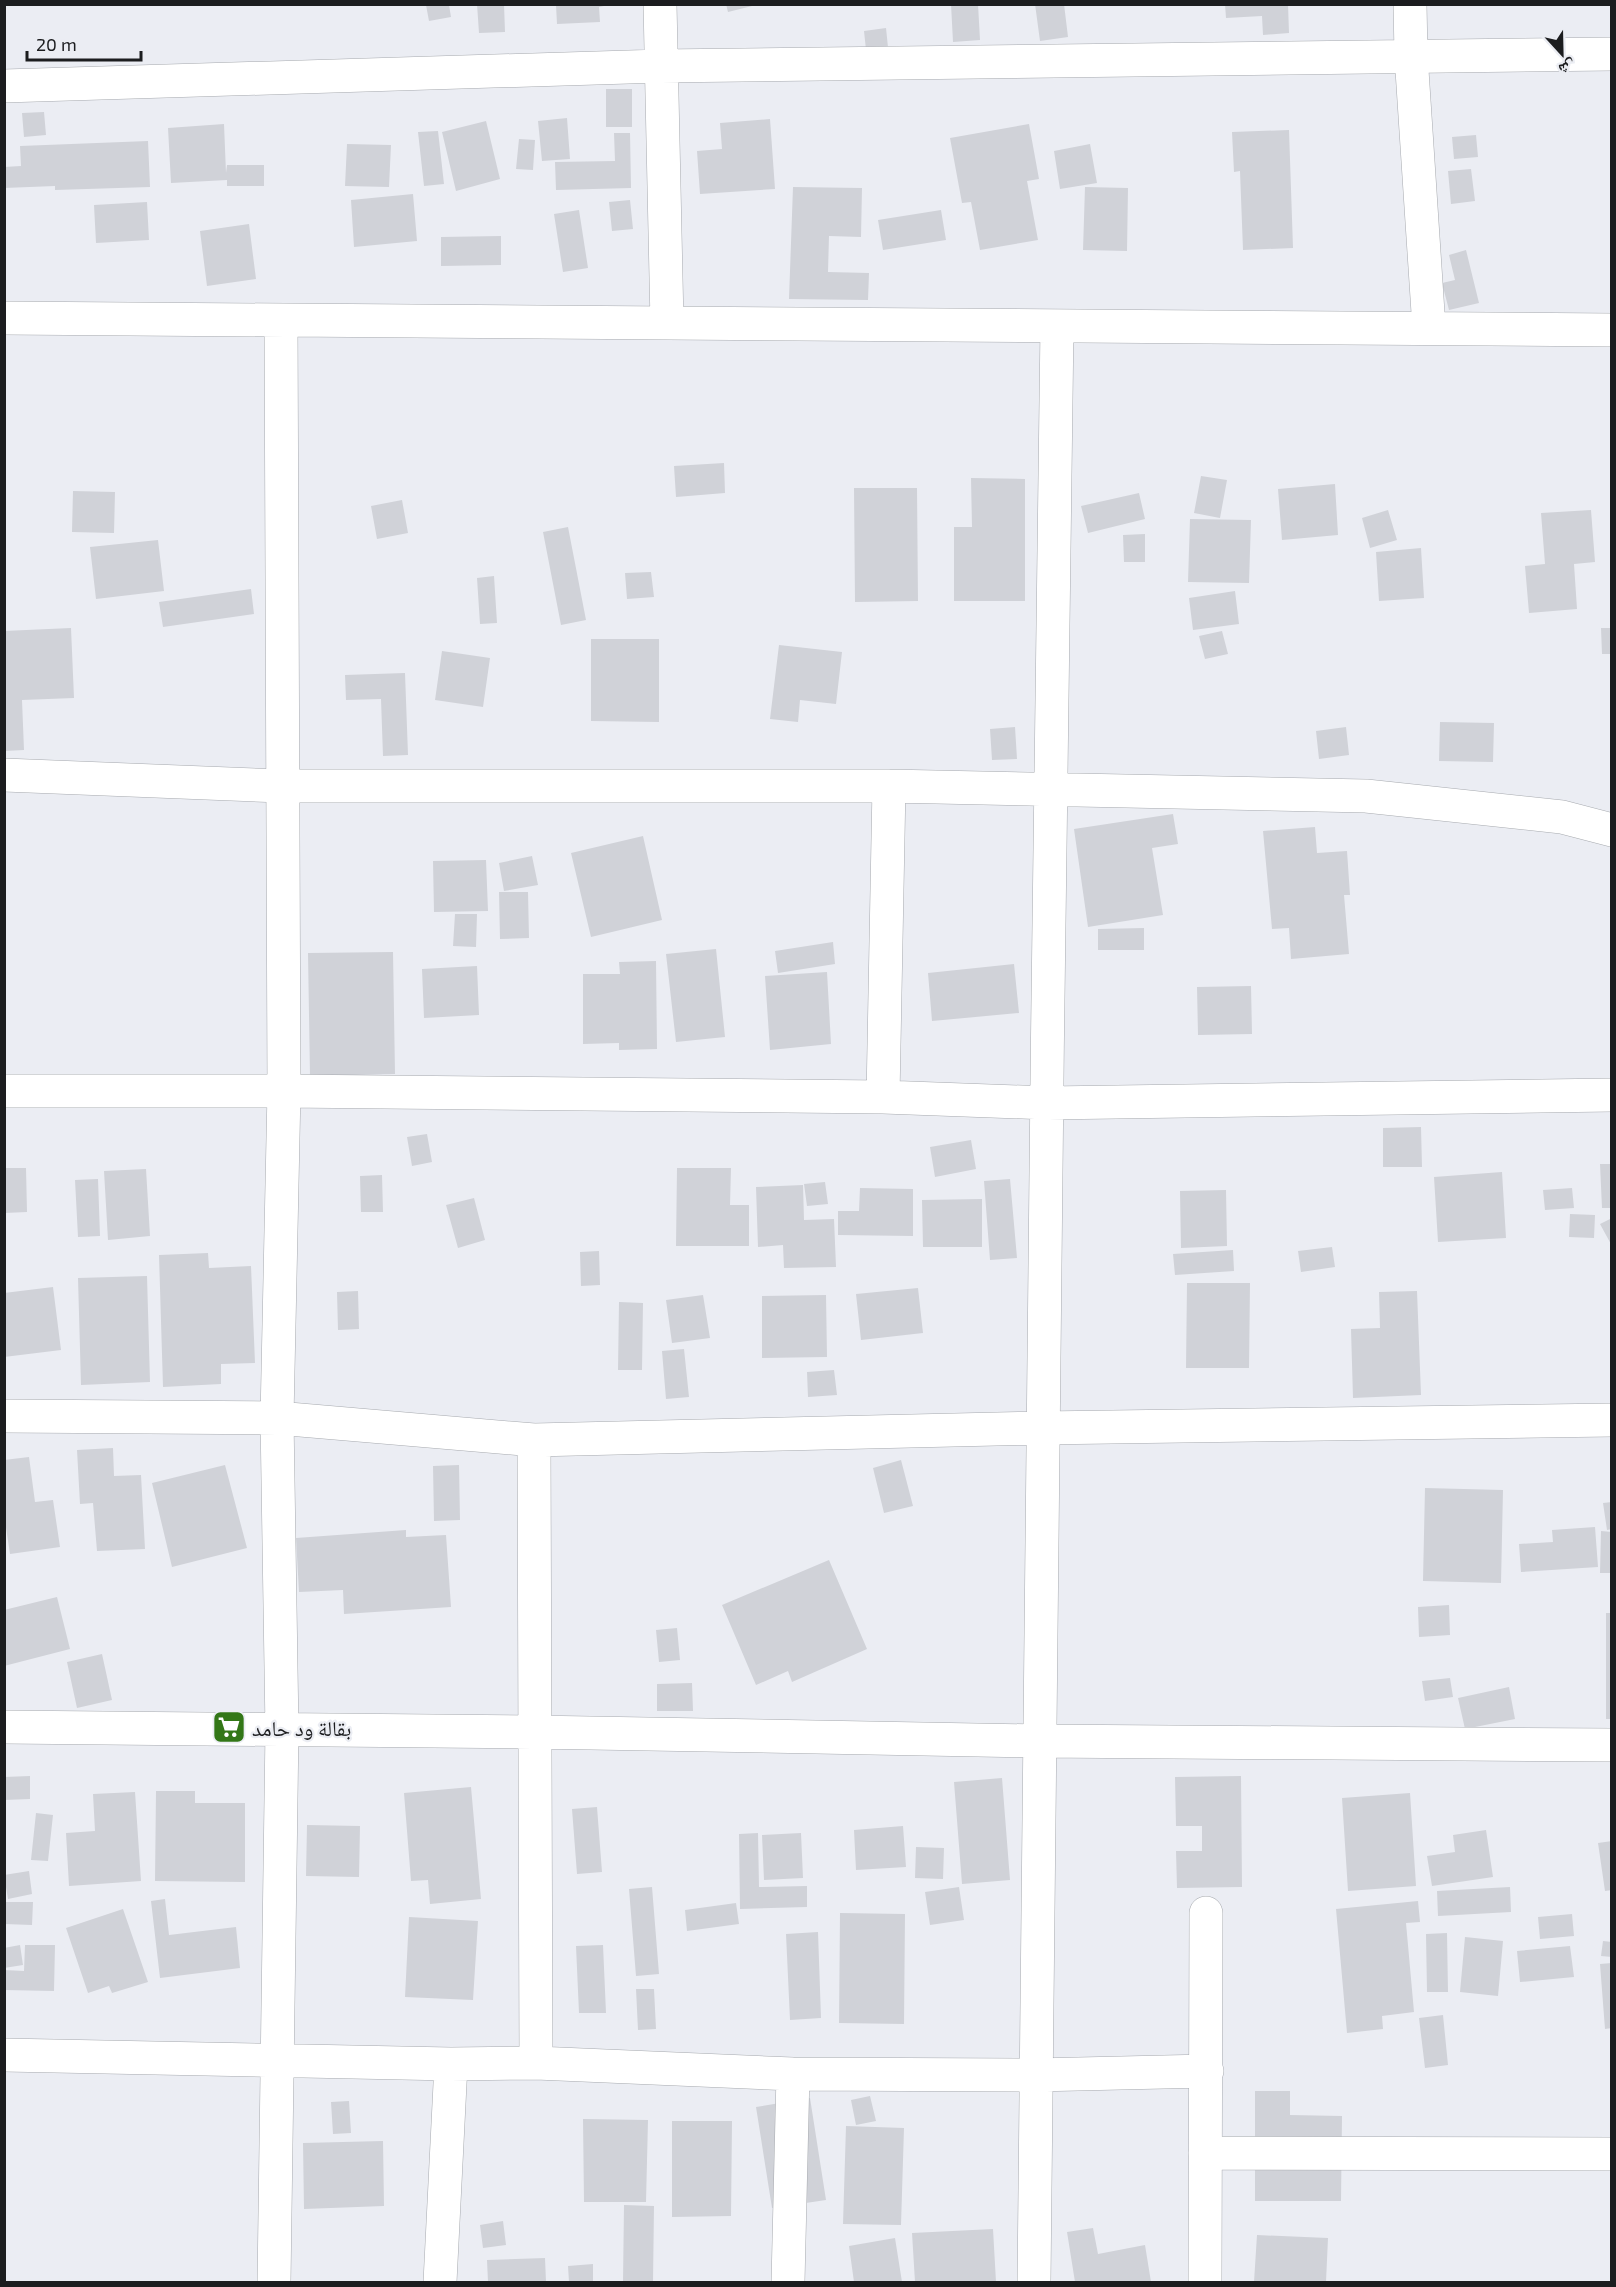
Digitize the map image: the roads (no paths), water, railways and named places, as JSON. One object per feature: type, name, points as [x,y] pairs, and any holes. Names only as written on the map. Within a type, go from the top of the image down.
[{"type":"street","points":[[660,4],[667,323]]},
{"type":"street","points":[[1410,4],[1411,55],[1429,328]]},
{"type":"street","points":[[4,86],[661,66],[1611,54]]},
{"type":"street","points":[[4,318],[1611,330]]},
{"type":"street","points":[[274,2283],[282,1730],[276,1418],[284,1091],[281,786],[281,320]]},
{"type":"street","points":[[1034,2283],[1041,1428],[1048,1103],[1057,326]]},
{"type":"street","points":[[4,775],[281,786],[889,786],[1366,796],[1562,818],[1611,830]]},
{"type":"street","points":[[884,1097],[889,786]]},
{"type":"street","points":[[4,1091],[284,1091],[884,1097],[1048,1103],[1611,1095]]},
{"type":"street","points":[[4,1416],[276,1418],[534,1440],[1041,1428],[1611,1420]]},
{"type":"street","points":[[534,1440],[533,1732],[536,2063]]},
{"type":"street","points":[[4,1727],[533,1732],[1038,1741],[1611,1745]]},
{"type":"street","points":[[1205,2283],[1206,1913]]},
{"type":"street","points":[[4,2055],[451,2064],[536,2063],[793,2074],[1035,2075],[1207,2071]]},
{"type":"street","points":[[440,2283],[451,2064]]},
{"type":"street","points":[[788,2283],[793,2074]]},
{"type":"street","points":[[1204,2153],[1611,2154]]},
{"type":"place","name":"بقالة ود حامد","points":[[229,1727]]}]
